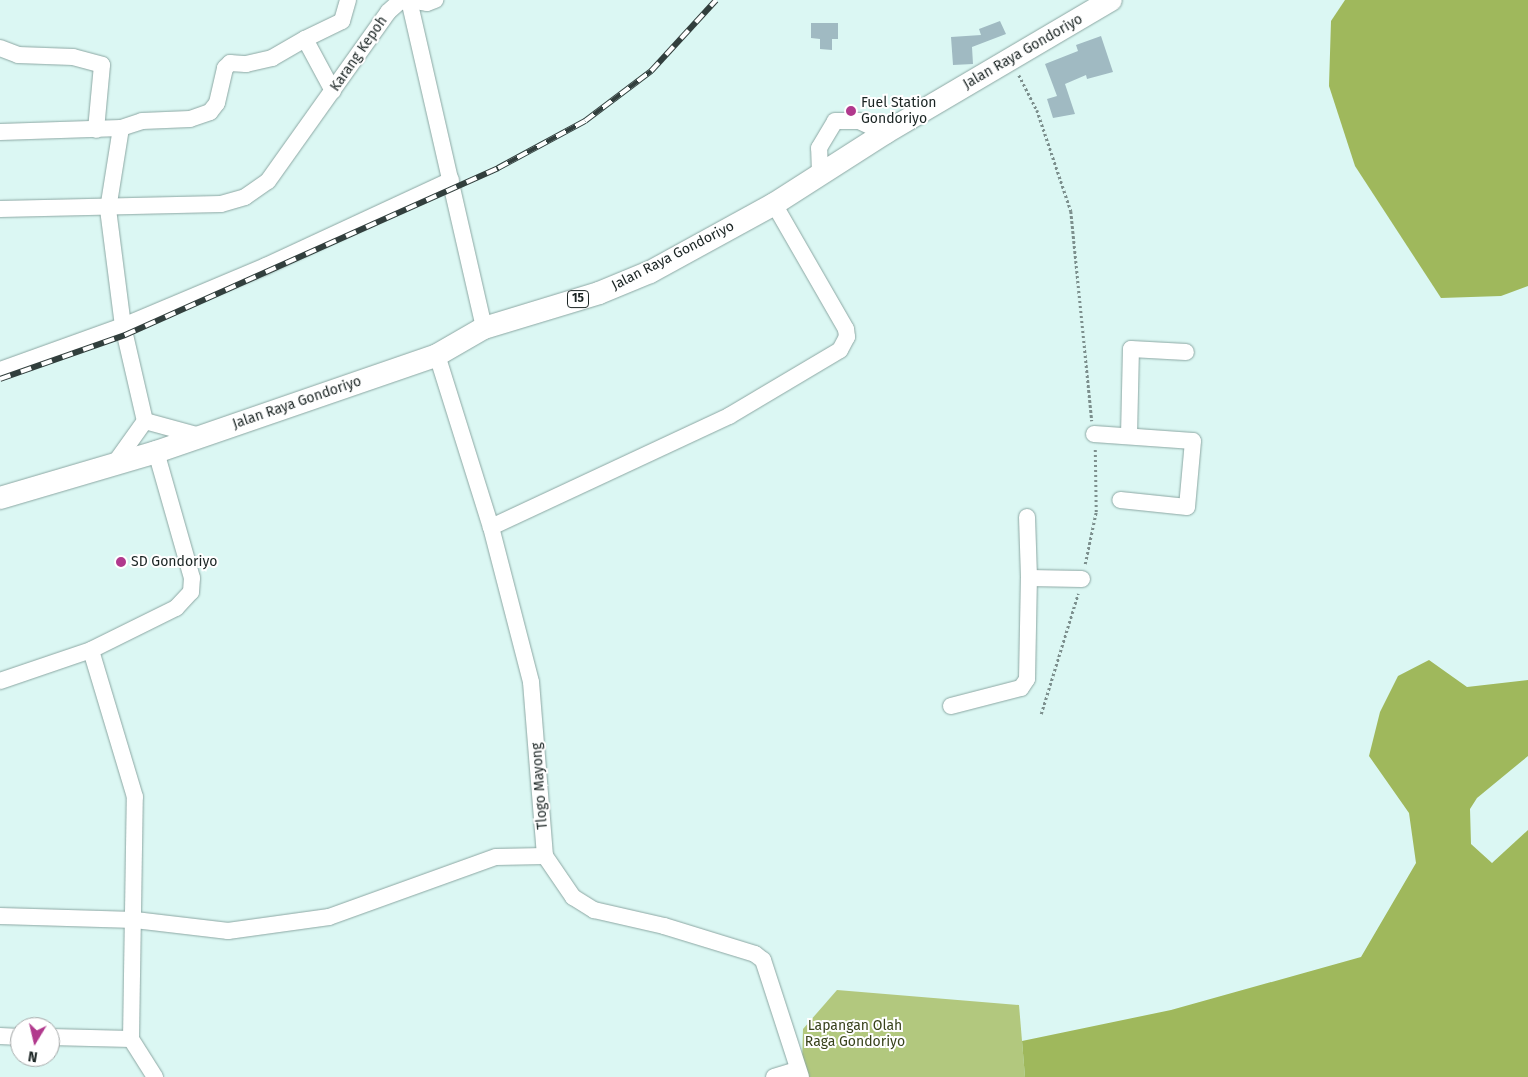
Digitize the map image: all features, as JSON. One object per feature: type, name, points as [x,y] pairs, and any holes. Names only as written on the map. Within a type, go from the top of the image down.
[{"type":"highway","name":"Jalan Raya Gondoriyo","points":[[0,498],[156,452],[437,355],[484,328],[599,293],[641,275],[774,204],[885,133],[1111,0]]},
{"type":"street","points":[[0,132],[121,128],[142,121],[190,119],[210,112],[217,103],[225,68],[230,63],[246,64],[272,58],[342,21],[348,0]]},
{"type":"street","points":[[435,0],[428,3],[409,0],[484,328]]},
{"type":"street","name":"Karang Kepoh","points":[[0,209],[221,204],[245,197],[268,181],[388,12],[399,2],[409,0]]},
{"type":"street","points":[[305,39],[333,91]]},
{"type":"street","points":[[0,48],[18,54],[73,57],[102,65],[96,130]]},
{"type":"street","points":[[820,173],[819,148],[835,121],[859,121],[885,133]]},
{"type":"street","points":[[115,463],[145,421],[123,326],[108,208],[121,128]]},
{"type":"street","points":[[0,370],[123,326],[266,266],[450,180]]},
{"type":"street","points":[[491,528],[729,416],[840,350],[848,336],[846,329],[774,204]]},
{"type":"street","points":[[1129,436],[1131,349],[1186,352]]},
{"type":"street","name":"Tlogo Mayong","points":[[437,355],[491,528],[531,682],[545,856],[572,897],[594,910],[664,926],[756,954],[763,960],[775,989],[799,1073]]},
{"type":"street","points":[[145,421],[200,436]]},
{"type":"street","points":[[1094,434],[1193,441],[1187,507],[1120,500]]},
{"type":"street","points":[[0,680],[91,650],[176,608],[191,592],[192,578],[156,452]]},
{"type":"street","points":[[951,706],[1021,688],[1027,679],[1029,578],[1027,517]]},
{"type":"street","points":[[1029,578],[1082,579]]},
{"type":"street","points":[[91,650],[135,797],[131,1039],[155,1077]]},
{"type":"street","points":[[0,916],[134,920],[228,931],[329,917],[496,857],[545,856]]},
{"type":"street","points":[[60,1037],[131,1039]]},
{"type":"street","points":[[774,1077],[799,1073]]},
{"type":"path","points":[[1011,58],[1037,110],[1071,211],[1098,472],[1096,512],[1082,579],[1041,714]]},
{"type":"green space","points":[[1345,0],[1528,0],[1528,286],[1501,296],[1441,298],[1355,166],[1329,86],[1331,21]]},
{"type":"green space","points":[[1429,660],[1467,687],[1528,680],[1528,756],[1477,798],[1470,809],[1471,844],[1492,863],[1528,830],[1528,1077],[1025,1077],[1022,1041],[1171,1010],[1361,957],[1416,863],[1409,813],[1369,756],[1380,712],[1398,676]]},
{"type":"green space","name":"Lapangan Olah Raga Gondoriyo","points":[[837,990],[1019,1005],[1025,1077],[808,1077],[802,1063],[803,1029]]},
{"type":"building","points":[[1000,21],[1006,34],[972,47],[973,64],[953,65],[951,37],[981,35],[979,29]]},
{"type":"building","points":[[811,23],[838,23],[838,39],[832,39],[832,50],[820,49],[820,39],[811,38]]},
{"type":"building","points":[[1101,36],[1113,72],[1087,79],[1086,75],[1065,84],[1075,114],[1053,118],[1047,99],[1057,96],[1045,64],[1078,51],[1076,45]]},
{"type":"railway","points":[[0,379],[125,335],[498,168],[585,121],[651,71],[716,0]]},
{"type":"place","name":"Fuel Station Gondoriyo","points":[[851,111]]},
{"type":"place","name":"SD Gondoriyo","points":[[121,562]]}]
